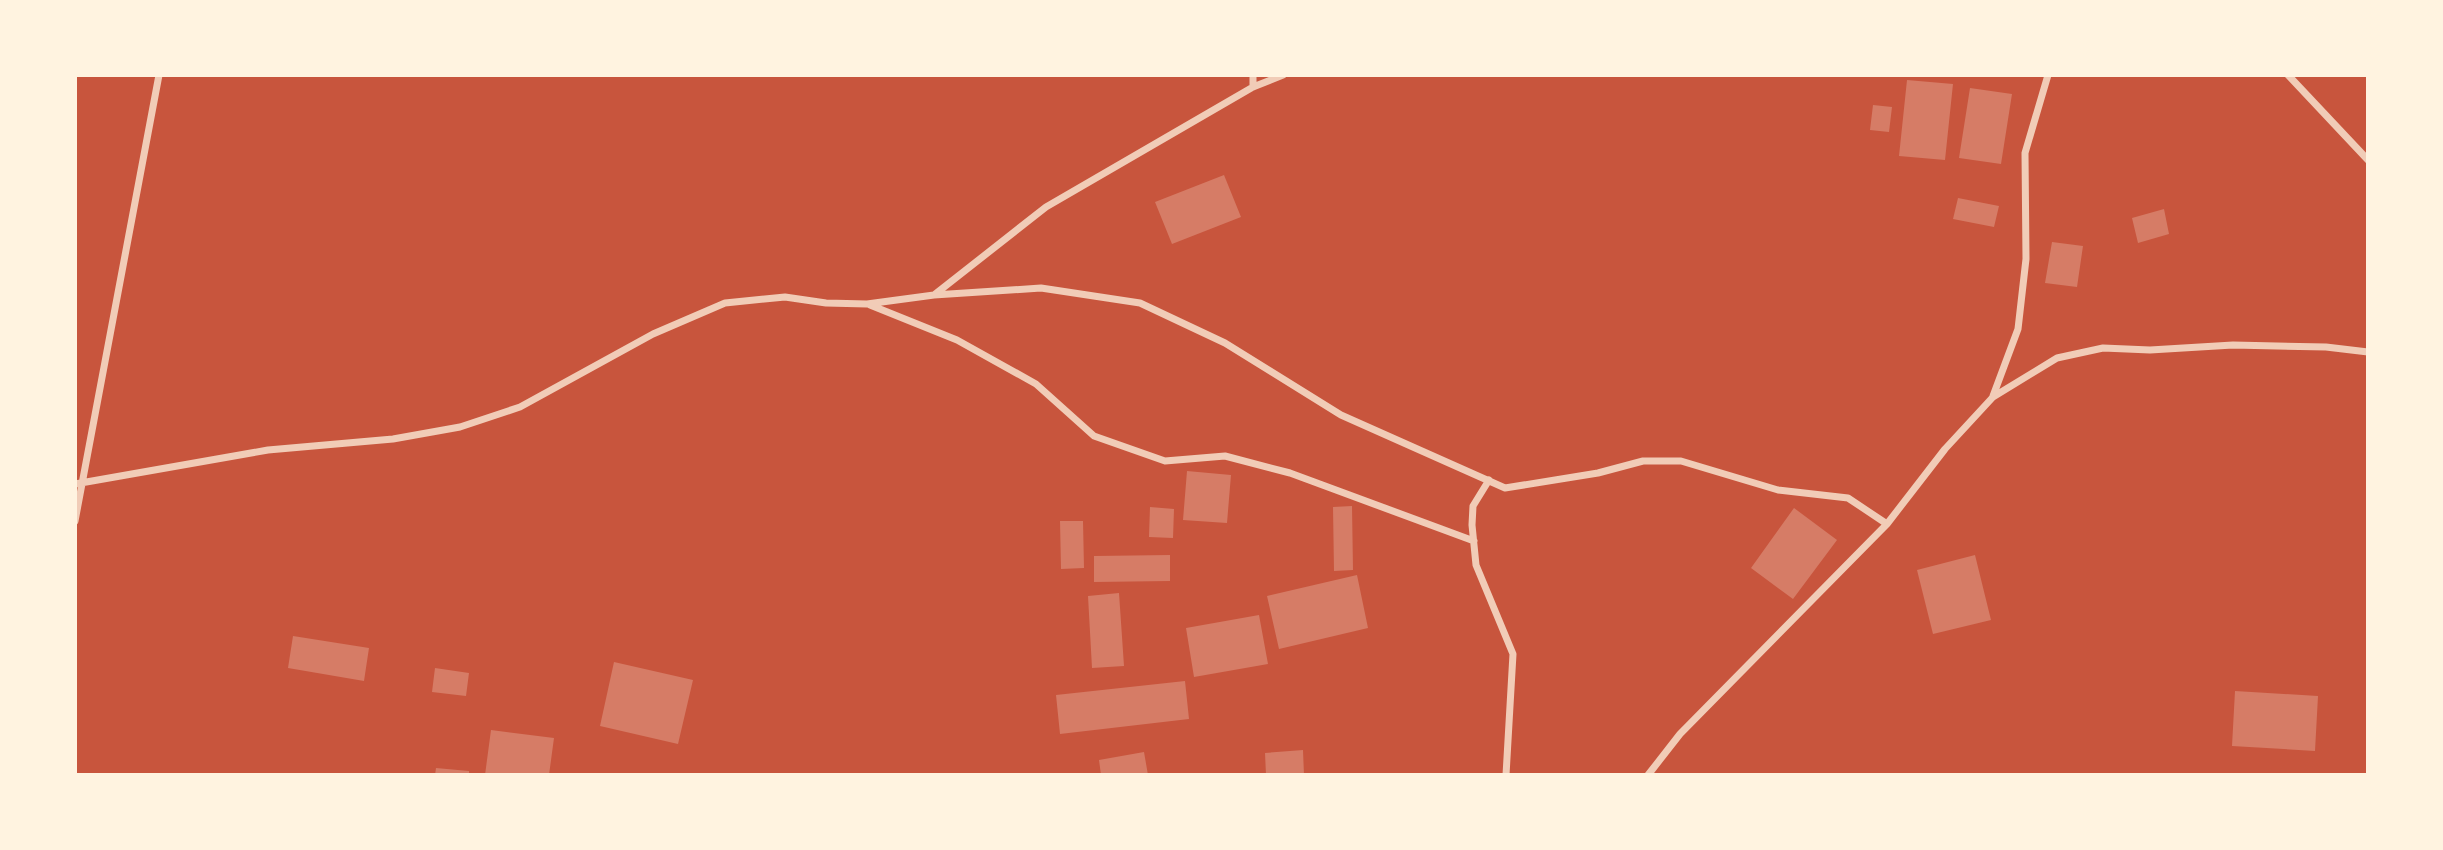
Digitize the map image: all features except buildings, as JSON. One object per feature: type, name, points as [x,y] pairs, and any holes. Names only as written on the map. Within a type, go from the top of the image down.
[{"type":"street","points":[[75,521],[79,483],[159,75]]},
{"type":"street","points":[[1253,75],[1253,86]]},
{"type":"street","points":[[934,295],[1046,207],[1253,86],[1283,75]]},
{"type":"street","points":[[1993,397],[2018,329],[2026,259],[2025,153],[2048,75]]},
{"type":"street","points":[[2288,75],[2368,160]]},
{"type":"street","points":[[79,483],[268,450],[393,439],[460,427],[520,407],[653,334],[725,303],[786,297],[826,303],[867,304],[934,295],[1041,288],[1140,303],[1224,343],[1341,415],[1505,488],[1598,473],[1643,461],[1681,461],[1778,490],[1848,498],[1887,524]]},
{"type":"street","points":[[867,304],[957,340],[1036,384],[1094,436],[1165,461],[1225,456],[1290,473],[1474,541]]},
{"type":"street","points":[[1648,775],[1680,734],[1887,524],[1945,449],[1993,397],[2057,358],[2103,348],[2150,350],[2246,345],[2326,347],[2368,352]]},
{"type":"street","points":[[1489,480],[1473,506],[1474,541],[1476,565],[1513,654],[1506,775]]}]
